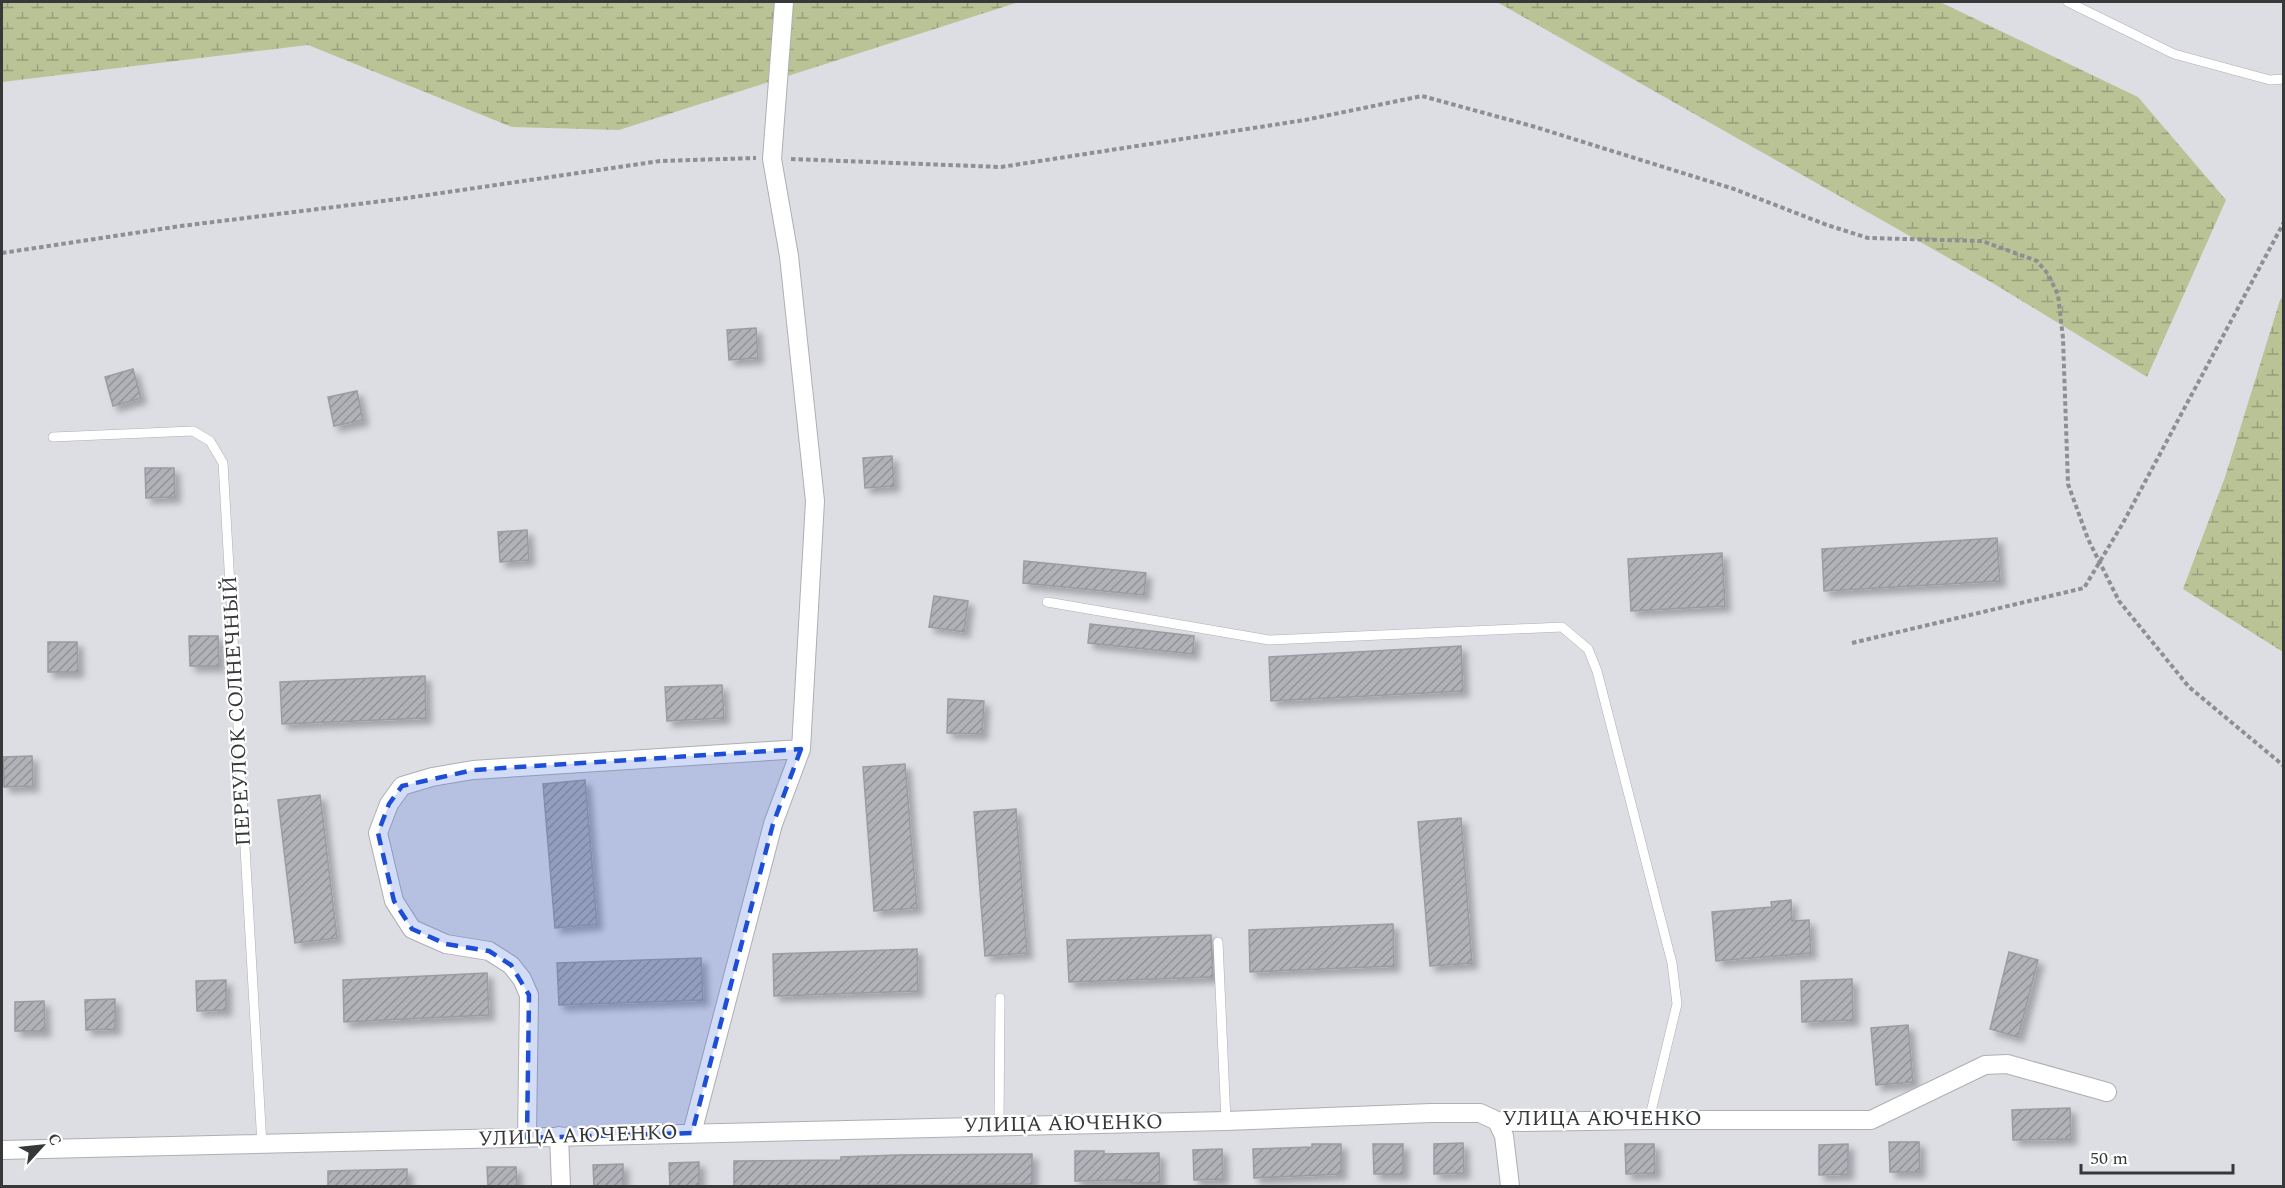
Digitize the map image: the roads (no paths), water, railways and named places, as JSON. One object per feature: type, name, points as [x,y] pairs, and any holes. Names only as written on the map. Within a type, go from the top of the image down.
[{"type":"street","points":[[692,1133],[773,824],[801,749],[815,501],[789,256],[772,159],[784,2]]},
{"type":"street","points":[[527,1138],[529,995],[511,965],[489,951],[446,944],[412,929],[394,901],[378,833],[389,804],[402,786],[432,777],[472,770],[801,749]]},
{"type":"street","name":"УЛИЦА АЮЧЕНКО","points":[[2,1150],[1480,1113],[1497,1121],[1565,1123],[1648,1120],[1871,1120],[1985,1065],[2007,1064],[2107,1092]]},
{"type":"street","points":[[1497,1121],[1504,1136],[1510,1186]]},
{"type":"street","points":[[559,1136],[561,1186]]},
{"type":"lane","points":[[2068,2],[2174,54],[2270,80],[2283,79]]},
{"type":"lane","name":"ПЕРЕУЛОК СОЛНЕЧНЫЙ","points":[[53,437],[193,431],[210,441],[223,463],[262,1145]]},
{"type":"lane","points":[[1047,602],[1269,640],[1562,627],[1571,634],[1588,649],[1597,671],[1672,963],[1677,1004],[1648,1120]]},
{"type":"lane","points":[[1218,942],[1226,1121]]},
{"type":"lane","points":[[999,1125],[1000,998]]}]
